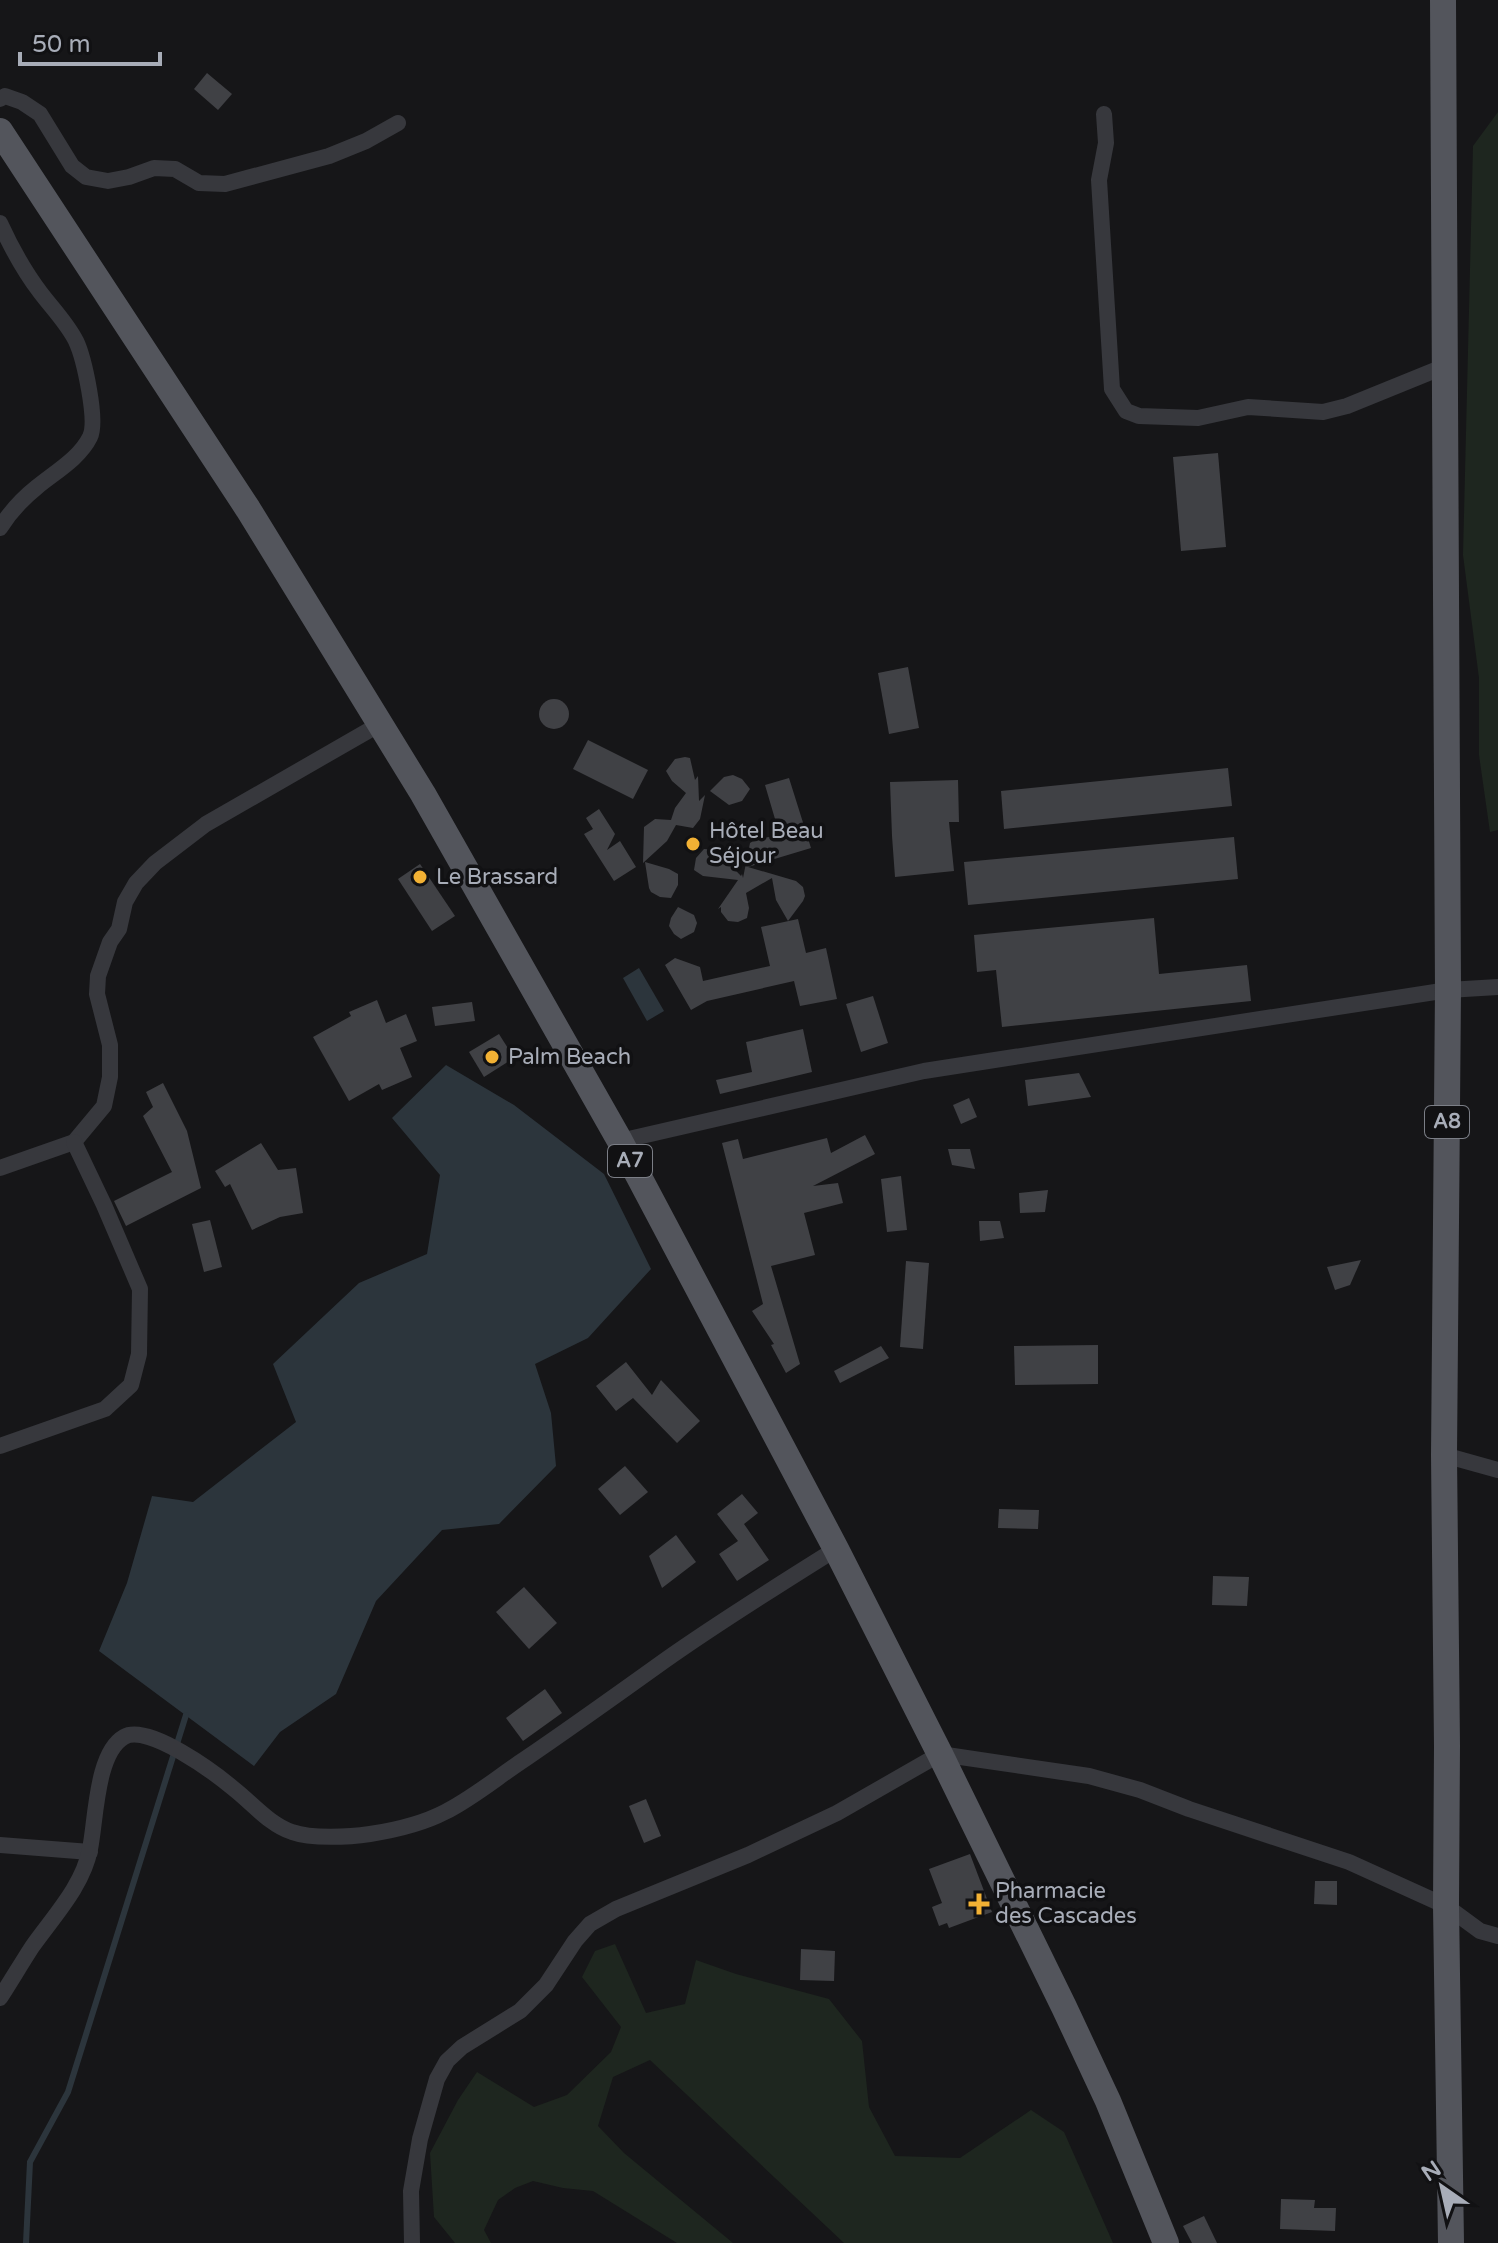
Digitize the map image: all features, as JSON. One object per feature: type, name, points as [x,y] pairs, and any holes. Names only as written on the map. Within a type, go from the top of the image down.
[{"type":"main road","name":"A8","points":[[1443,0],[1448,990],[1444,1455],[1451,2243]]},
{"type":"main road","name":"A7","points":[[0,131],[248,509],[423,794],[620,1141],[836,1549],[940,1754],[1089,2061],[1166,2243]]},
{"type":"street","points":[[0,99],[5,96],[22,102],[40,114],[72,166],[86,177],[108,181],[154,168],[175,169],[199,183],[225,184],[329,156],[366,141],[398,123]]},
{"type":"street","points":[[1104,114],[1106,143],[1099,180],[1112,389],[1126,411],[1139,416],[1198,418],[1248,407],[1323,412],[1347,406],[1443,367]]},
{"type":"street","points":[[0,223],[38,291],[77,342],[92,408],[91,436],[66,465],[12,510],[0,528]]},
{"type":"street","points":[[0,1168],[74,1142],[104,1106],[110,1077],[110,1045],[97,994],[98,976],[110,942],[119,929],[125,902],[136,883],[155,863],[206,824],[380,724]]},
{"type":"street","points":[[620,1141],[924,1071],[1448,990],[1498,987]]},
{"type":"street","points":[[0,1446],[105,1409],[131,1385],[139,1354],[140,1289],[74,1142]]},
{"type":"street","points":[[1444,1455],[1498,1470]]},
{"type":"street","points":[[0,1998],[82,1873],[90,1852],[102,1777],[111,1750],[122,1738],[131,1734],[149,1735],[185,1755],[232,1786],[276,1824],[292,1833],[311,1836],[367,1835],[405,1828],[447,1811],[719,1622],[836,1549]]},
{"type":"street","points":[[412,2243],[411,2191],[420,2139],[437,2079],[447,2061],[462,2047],[520,2011],[546,1985],[590,1924],[616,1909],[748,1855],[837,1813],[940,1754],[1089,1776],[1140,1790],[1349,1862],[1446,1906],[1480,1931],[1498,1936]]},
{"type":"street","points":[[0,1845],[90,1852]]},
{"type":"shaded area","points":[[1498,112],[1498,830],[1490,832],[1479,755],[1479,678],[1463,555],[1473,146]]},
{"type":"shaded area","points":[[639,968],[664,1011],[647,1021],[623,978]]},
{"type":"shaded area","points":[[446,1065],[514,1105],[604,1174],[651,1269],[588,1338],[535,1364],[551,1413],[556,1466],[499,1524],[442,1530],[376,1601],[336,1694],[280,1732],[254,1766],[99,1651],[127,1583],[152,1496],[193,1502],[296,1422],[273,1364],[359,1283],[427,1254],[440,1175],[392,1118]]},
{"type":"shaded area","points":[[615,1944],[646,2013],[685,2004],[696,1960],[829,1999],[862,2041],[869,2107],[895,2156],[960,2158],[1031,2110],[1064,2132],[1113,2243],[844,2243],[650,2060],[613,2077],[598,2126],[624,2153],[733,2243],[677,2243],[593,2191],[533,2181],[515,2188],[498,2200],[484,2230],[491,2243],[455,2243],[434,2217],[430,2153],[458,2100],[477,2072],[534,2107],[567,2095],[611,2052],[621,2027],[582,1977],[595,1951]]},
{"type":"building","points":[[207,73],[232,94],[218,110],[194,89]]},
{"type":"building","points":[[1218,453],[1226,547],[1181,551],[1173,457]]},
{"type":"building","points":[[908,667],[919,728],[889,734],[878,673]]},
{"type":"building","points":[[554,699],[560,700],[568,708],[568,720],[560,728],[554,729],[548,728],[540,720],[539,714],[540,708],[548,700]]},
{"type":"building","points":[[588,740],[648,770],[633,799],[573,769]]},
{"type":"building","points":[[690,758],[695,780],[698,776],[699,801],[705,795],[700,819],[693,828],[676,825],[667,841],[643,863],[644,827],[655,819],[671,820],[686,793],[666,771],[675,759]]},
{"type":"building","points":[[1228,768],[1232,806],[1004,829],[1001,791]]},
{"type":"building","points":[[733,775],[742,779],[750,789],[742,801],[729,805],[710,791],[724,777]]},
{"type":"building","points":[[789,778],[811,848],[748,867],[796,881],[803,887],[803,901],[788,921],[776,900],[772,878],[746,893],[747,918],[738,922],[728,921],[721,907],[718,909],[738,880],[703,876],[694,870],[696,858],[704,849],[716,850],[743,878],[750,843],[758,838],[780,836],[765,785]]},
{"type":"building","points":[[958,780],[959,822],[949,822],[954,871],[895,877],[890,782]]},
{"type":"building","points":[[599,809],[615,834],[607,850],[620,841],[636,867],[614,881],[584,834],[593,829],[586,818]]},
{"type":"building","points":[[1234,837],[1238,879],[968,905],[964,862]]},
{"type":"building","points":[[645,862],[678,874],[678,885],[671,898],[651,892]]},
{"type":"building","points":[[420,864],[455,916],[432,931],[398,879]]},
{"type":"building","points":[[678,907],[694,915],[697,923],[694,932],[681,939],[669,926]]},
{"type":"building","points":[[1154,918],[1159,974],[1247,965],[1251,1001],[1002,1027],[996,970],[977,972],[974,935]]},
{"type":"building","points":[[798,919],[806,953],[826,948],[837,999],[800,1006],[794,981],[707,1001],[691,1010],[665,965],[675,958],[700,967],[703,981],[770,966],[761,927]]},
{"type":"building","points":[[873,996],[888,1043],[861,1052],[846,1004]]},
{"type":"building","points":[[377,1000],[386,1023],[406,1014],[417,1041],[400,1048],[412,1077],[382,1090],[379,1084],[349,1101],[313,1037],[351,1016],[349,1012]]},
{"type":"building","points":[[472,1002],[475,1021],[435,1026],[432,1007]]},
{"type":"building","points":[[803,1029],[812,1072],[720,1094],[716,1080],[752,1072],[746,1042]]},
{"type":"building","points":[[499,1034],[514,1058],[484,1077],[469,1052]]},
{"type":"building","points":[[1079,1073],[1091,1097],[1028,1106],[1025,1080]]},
{"type":"building","points":[[163,1083],[187,1131],[201,1188],[126,1226],[114,1201],[172,1172],[143,1116],[153,1107],[146,1092]]},
{"type":"building","points":[[969,1098],[977,1117],[961,1124],[953,1105]]},
{"type":"building","points":[[865,1135],[875,1154],[813,1186],[838,1183],[843,1203],[804,1213],[815,1255],[771,1266],[800,1364],[786,1373],[771,1345],[774,1344],[752,1311],[763,1304],[722,1143],[738,1139],[743,1159],[827,1138],[831,1153]]},
{"type":"building","points":[[261,1143],[278,1170],[296,1168],[303,1213],[280,1217],[252,1230],[230,1184],[225,1187],[215,1171]]},
{"type":"building","points":[[948,1149],[970,1149],[975,1169],[952,1165]]},
{"type":"building","points":[[901,1176],[907,1230],[887,1232],[881,1179]]},
{"type":"building","points":[[1048,1190],[1045,1212],[1020,1213],[1019,1193]]},
{"type":"building","points":[[210,1220],[222,1267],[204,1272],[192,1224]]},
{"type":"building","points":[[979,1221],[1000,1221],[1004,1238],[980,1241]]},
{"type":"building","points":[[1361,1260],[1350,1285],[1335,1290],[1327,1267]]},
{"type":"building","points":[[906,1261],[929,1263],[923,1349],[900,1347]]},
{"type":"building","points":[[1098,1345],[1098,1384],[1015,1385],[1014,1346]]},
{"type":"building","points":[[881,1346],[889,1358],[840,1383],[834,1371]]},
{"type":"building","points":[[626,1362],[652,1395],[661,1380],[700,1421],[677,1443],[633,1398],[616,1411],[596,1386]]},
{"type":"building","points":[[625,1466],[648,1492],[620,1515],[598,1489]]},
{"type":"building","points":[[742,1494],[758,1513],[744,1524],[769,1560],[737,1581],[719,1554],[738,1541],[717,1514]]},
{"type":"building","points":[[999,1509],[1039,1510],[1038,1529],[998,1528]]},
{"type":"building","points":[[676,1535],[696,1562],[662,1588],[649,1556]]},
{"type":"building","points":[[1213,1576],[1249,1577],[1247,1606],[1212,1605]]},
{"type":"building","points":[[524,1587],[557,1623],[529,1649],[496,1612]]},
{"type":"building","points":[[545,1689],[562,1713],[523,1741],[506,1718]]},
{"type":"building","points":[[646,1799],[661,1836],[644,1843],[629,1806]]},
{"type":"building","points":[[970,1854],[992,1912],[949,1928],[947,1923],[939,1926],[932,1907],[942,1903],[929,1869]]},
{"type":"building","points":[[1315,1881],[1337,1881],[1337,1905],[1314,1904]]},
{"type":"building","points":[[801,1949],[835,1951],[834,1981],[800,1980]]},
{"type":"building","points":[[1281,2199],[1315,2200],[1314,2208],[1336,2208],[1335,2231],[1280,2229]]},
{"type":"building","points":[[1204,2216],[1217,2243],[1192,2243],[1183,2226]]},
{"type":"waterway","points":[[26,2243],[30,2162],[68,2092],[186,1715]]},
{"type":"place","name":"Hôtel Beau Séjour","points":[[693,844]]},
{"type":"place","name":"Le Brassard","points":[[420,877]]},
{"type":"place","name":"Palm Beach","points":[[492,1057]]},
{"type":"place","name":"Pharmacie des Cascades","points":[[979,1904]]}]
